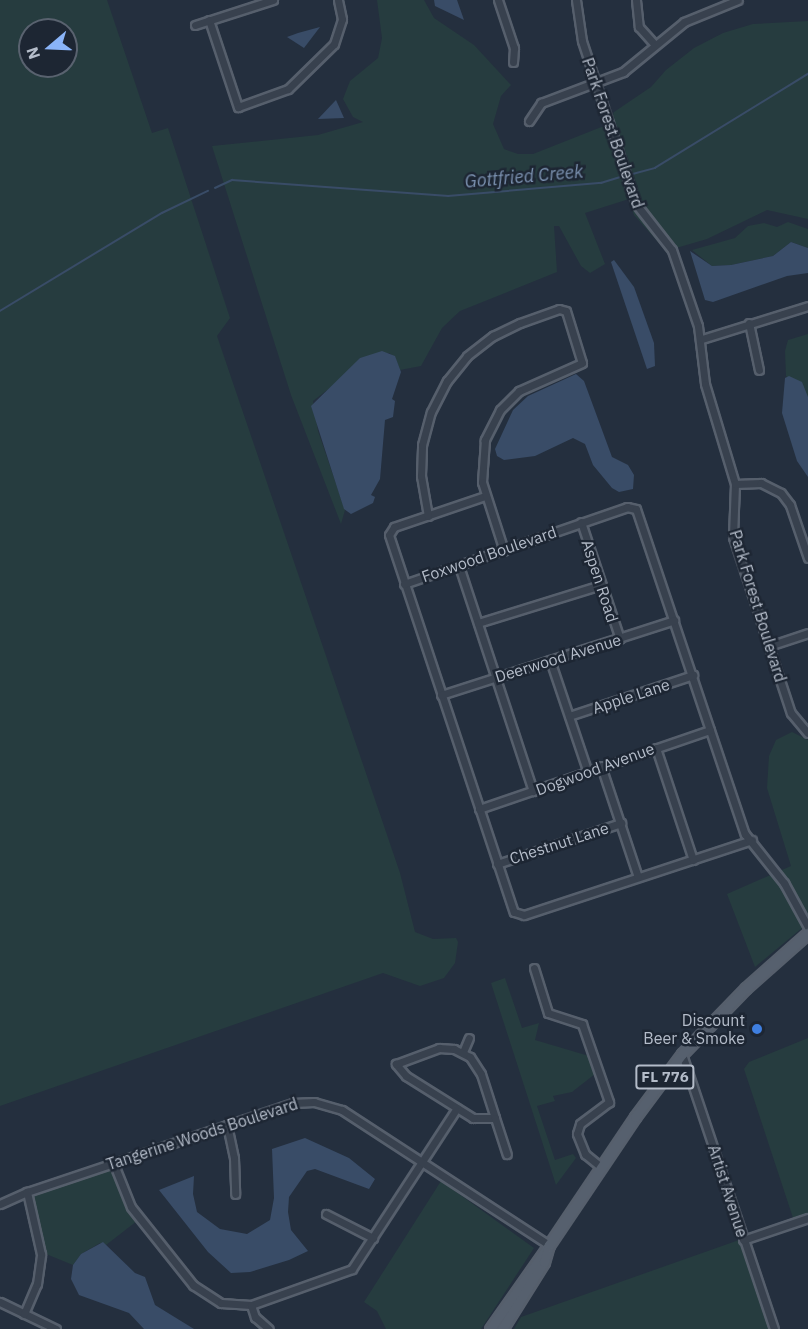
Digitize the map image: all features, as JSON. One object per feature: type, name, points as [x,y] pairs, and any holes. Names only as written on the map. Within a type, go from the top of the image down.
[{"type":"main road","name":"FL 776","points":[[490,1329],[682,1054],[745,988],[808,933]]},
{"type":"main road","name":"FL 776","points":[[502,1329],[544,1262],[549,1245]]},
{"type":"street","points":[[195,25],[273,0]]},
{"type":"street","points":[[209,20],[238,107],[288,89],[334,44],[342,19],[338,0]]},
{"type":"street","points":[[498,0],[514,48],[513,62]]},
{"type":"street","name":"Park Forest Boulevard","points":[[576,0],[579,29],[636,204],[672,250],[702,339],[705,384],[735,484],[733,537],[791,713],[808,733]]},
{"type":"street","points":[[636,0],[639,27],[655,45]]},
{"type":"street","points":[[529,121],[541,103],[628,69],[655,45],[700,14],[738,0]]},
{"type":"street","points":[[702,339],[808,306]]},
{"type":"street","points":[[428,516],[421,476],[422,445],[431,412],[447,381],[467,356],[493,336],[563,309],[569,314],[582,363],[527,385],[500,410],[482,452],[485,496],[504,550]]},
{"type":"street","points":[[749,323],[759,370]]},
{"type":"street","points":[[735,484],[761,483],[781,493],[790,506],[808,558]]},
{"type":"street","points":[[404,584],[390,532],[485,496]]},
{"type":"street","name":"Foxwood Boulevard","points":[[752,840],[693,861],[520,915],[513,910],[404,584],[627,507],[636,509],[741,822],[784,883],[808,927]]},
{"type":"street","name":"Aspen Road","points":[[581,522],[620,639]]},
{"type":"street","points":[[459,566],[533,791]]},
{"type":"street","points":[[478,623],[602,585]]},
{"type":"street","name":"Deerwood Avenue","points":[[441,695],[674,620]]},
{"type":"street","points":[[769,646],[808,633]]},
{"type":"street","points":[[550,660],[587,770]]},
{"type":"street","name":"Apple Lane","points":[[569,716],[693,675]]},
{"type":"street","name":"Dogwood Avenue","points":[[479,809],[587,770],[710,730]]},
{"type":"street","points":[[656,748],[693,861]]},
{"type":"street","points":[[601,766],[638,877]]},
{"type":"street","name":"Chestnut Lane","points":[[497,864],[621,823]]},
{"type":"street","points":[[534,968],[548,1012],[582,1024],[609,1102],[580,1124],[577,1134],[585,1154],[601,1167]]},
{"type":"street","points":[[463,1052],[469,1038]]},
{"type":"street","points":[[495,1118],[476,1120],[406,1076],[396,1064],[439,1048],[463,1052],[478,1067],[495,1118],[507,1154]]},
{"type":"street","name":"Artist Avenue","points":[[682,1054],[774,1329]]},
{"type":"street","name":"Tangerine Woods Boulevard","points":[[0,1204],[27,1192],[113,1162],[293,1103],[322,1103],[342,1110],[549,1245]]},
{"type":"street","points":[[113,1162],[127,1202],[193,1285],[222,1303],[251,1305],[340,1276],[357,1263],[458,1108]]},
{"type":"street","points":[[226,1125],[234,1158],[235,1194]]},
{"type":"street","points":[[24,1314],[37,1284],[41,1261],[39,1232],[27,1192]]},
{"type":"street","points":[[326,1214],[373,1238]]},
{"type":"street","points":[[744,1240],[808,1218]]},
{"type":"street","points":[[0,1302],[56,1329]]},
{"type":"street","points":[[251,1305],[255,1317],[269,1329]]},
{"type":"green space","points":[[0,0],[107,0],[152,133],[168,128],[230,318],[217,336],[400,873],[415,932],[433,939],[456,938],[458,942],[455,963],[444,978],[420,986],[383,973],[0,1106]]},
{"type":"green space","points":[[377,0],[424,0],[434,18],[474,45],[511,85],[501,96],[493,124],[504,149],[518,154],[533,154],[609,124],[614,112],[651,87],[666,70],[694,48],[723,33],[753,24],[808,21],[808,219],[767,210],[707,239],[666,251],[634,215],[629,199],[585,213],[605,264],[590,273],[581,266],[559,226],[554,226],[557,272],[460,311],[442,328],[421,366],[400,370],[395,357],[389,353],[360,358],[344,377],[313,401],[318,431],[345,510],[341,524],[291,395],[212,146],[318,135],[363,122],[353,117],[343,99],[350,81],[378,58],[382,38]]},
{"type":"green space","points":[[788,222],[808,229],[808,248],[791,242],[773,256],[731,265],[712,266],[692,250],[735,238],[748,226],[764,223],[777,227]]},
{"type":"green space","points":[[808,334],[808,397],[786,376],[785,351],[788,340]]},
{"type":"green space","points":[[792,732],[808,740],[808,923],[755,967],[727,894],[791,866],[767,788],[769,756],[776,740]]},
{"type":"green space","points":[[505,978],[522,1028],[539,1023],[535,1040],[589,1056],[595,1074],[572,1092],[553,1096],[555,1101],[537,1106],[555,1160],[573,1154],[576,1158],[556,1185],[491,983]]},
{"type":"green space","points":[[808,1038],[808,1216],[794,1221],[744,1069],[749,1062]]},
{"type":"green space","points":[[111,1169],[124,1203],[137,1221],[106,1245],[100,1243],[81,1254],[73,1265],[46,1254],[33,1194]]},
{"type":"green space","points":[[441,1181],[534,1248],[481,1329],[386,1329],[377,1311],[364,1302]]},
{"type":"green space","points":[[739,1240],[769,1329],[514,1329],[521,1317]]},
{"type":"water","points":[[434,0],[457,0],[464,20],[435,6]]},
{"type":"water","points":[[320,27],[304,48],[287,37],[298,33]]},
{"type":"water","points":[[335,101],[344,118],[318,119]]},
{"type":"water","points":[[791,242],[808,248],[808,273],[787,276],[713,302],[705,300],[690,251],[712,266],[731,265],[773,256]]},
{"type":"water","points":[[614,260],[634,287],[654,343],[655,366],[647,369],[611,262]]},
{"type":"water","points":[[382,351],[395,356],[401,372],[392,399],[395,401],[393,417],[385,420],[380,479],[371,495],[375,497],[373,503],[351,514],[344,509],[311,406],[360,358]]},
{"type":"water","points":[[576,374],[584,381],[612,457],[628,465],[634,475],[633,489],[619,492],[612,488],[593,465],[585,444],[573,438],[535,456],[504,460],[497,456],[495,449],[513,410],[528,396]]},
{"type":"water","points":[[789,376],[802,382],[808,397],[808,477],[797,461],[782,413],[785,378]]},
{"type":"water","points":[[305,1138],[349,1158],[375,1179],[369,1189],[315,1169],[307,1171],[289,1197],[288,1212],[291,1230],[308,1251],[289,1260],[250,1272],[231,1273],[208,1252],[159,1190],[194,1176],[193,1194],[197,1212],[220,1229],[247,1234],[270,1220],[274,1198],[272,1149]]},
{"type":"water","points":[[103,1242],[135,1273],[145,1277],[155,1305],[194,1329],[144,1329],[129,1313],[79,1295],[71,1279],[73,1265],[81,1254]]},
{"type":"waterway","name":"Gottfried Creek","points":[[629,175],[655,168],[808,74]]},
{"type":"waterway","name":"Gottfried Creek","points":[[215,188],[232,180],[448,196],[601,183],[624,176]]},
{"type":"waterway","name":"Gottfried Creek","points":[[0,311],[162,213],[208,191]]},
{"type":"place","name":"Discount Beer & Smoke","points":[[757,1029]]}]
